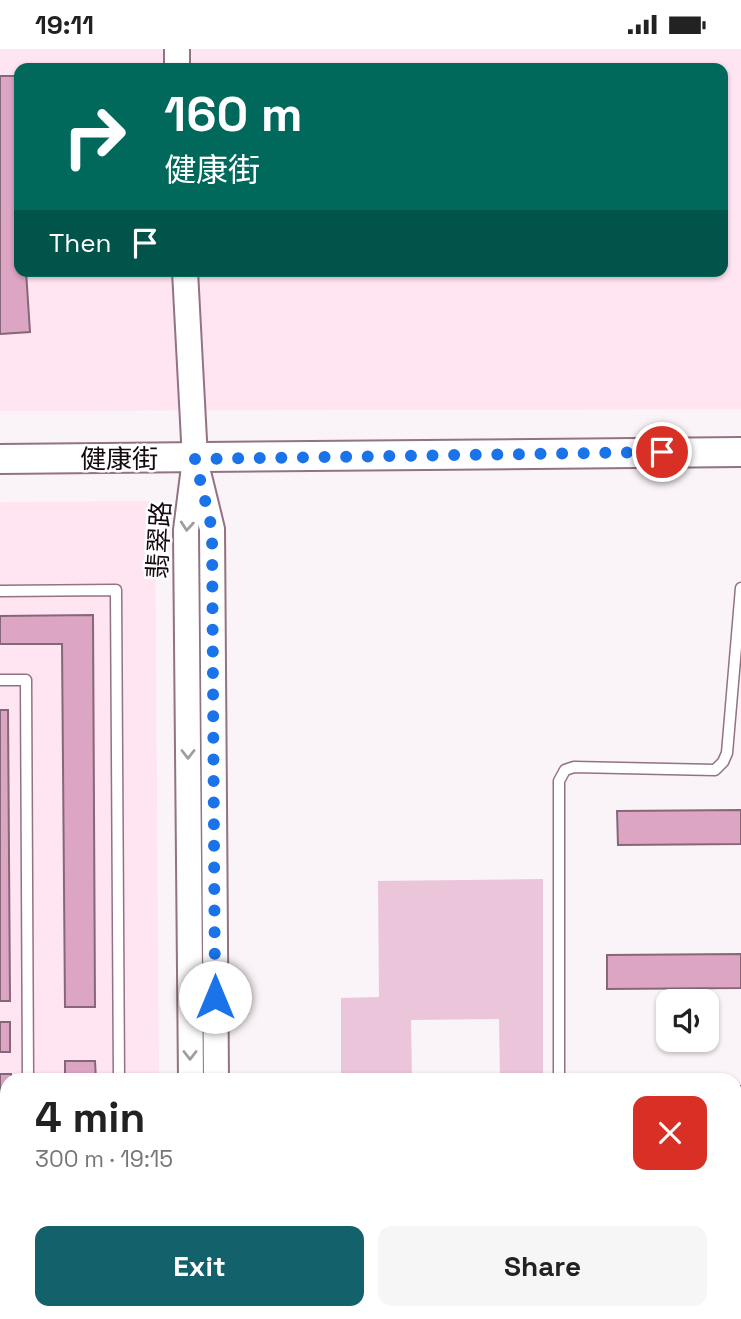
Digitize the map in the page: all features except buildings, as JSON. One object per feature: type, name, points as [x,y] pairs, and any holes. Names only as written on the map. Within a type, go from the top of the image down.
[{"type":"main road","name":"健康街","points":[[0,459],[195,459],[741,451]]},
{"type":"street","points":[[185,277],[195,459]]},
{"type":"street","name":"翡翠路","points":[[191,1073],[186,530],[195,459]]},
{"type":"street","name":"翡翠路","points":[[195,459],[212,529],[216,1073]]},
{"type":"lane","points":[[559,1073],[559,781],[565,770],[574,767],[715,769],[723,762],[727,753],[741,588]]},
{"type":"lane","points":[[0,591],[116,590],[119,1073]]},
{"type":"lane","points":[[0,680],[26,680],[28,1073]]},
{"type":"shaded area","points":[[0,49],[741,49],[741,409],[0,411]]},
{"type":"shaded area","points":[[155,501],[159,1073],[0,1073],[0,502]]},
{"type":"shaded area","points":[[543,879],[543,1073],[500,1073],[499,1019],[411,1020],[412,1073],[341,1073],[341,998],[379,997],[378,881]]},
{"type":"route","points":[[215,997],[212,529],[195,459],[662,452]]}]
